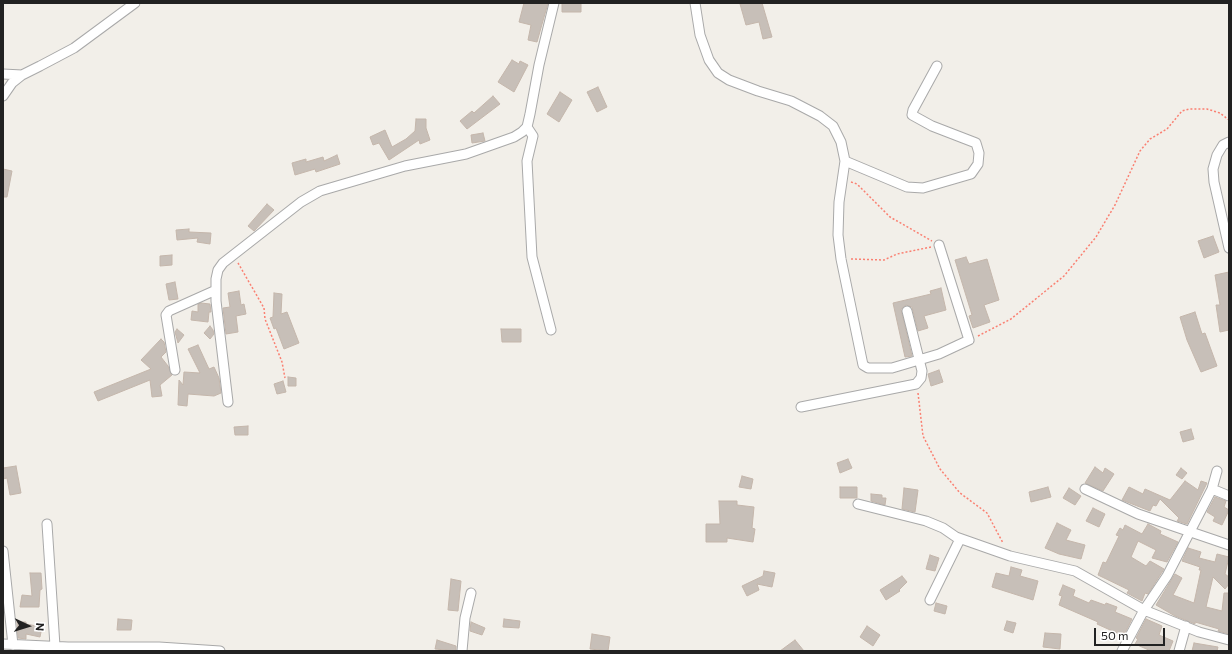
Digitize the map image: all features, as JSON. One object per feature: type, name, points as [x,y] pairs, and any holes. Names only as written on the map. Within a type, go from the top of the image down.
[{"type":"street","points":[[3,96],[12,83],[22,75],[74,48],[135,3]]},
{"type":"street","points":[[228,402],[216,290],[218,270],[232,255],[301,202],[320,191],[405,166],[466,154],[514,137],[527,127],[554,3]]},
{"type":"street","points":[[695,3],[702,41],[709,60],[718,73],[751,89],[791,102],[820,116],[833,126],[841,142],[844,161],[839,202],[838,235],[841,259],[862,364],[868,368],[878,370],[892,368],[939,354],[969,340],[939,245]]},
{"type":"street","points":[[844,161],[907,187],[923,188],[971,174],[978,164],[979,153],[976,144],[932,126],[912,115],[913,110],[937,66]]},
{"type":"street","points":[[3,74],[22,75]]},
{"type":"street","points":[[527,127],[533,136],[527,160],[532,257],[552,330]]},
{"type":"street","points":[[1229,142],[1223,145],[1217,155],[1214,169],[1214,182],[1229,248]]},
{"type":"street","points":[[175,370],[166,315],[169,311],[216,290]]},
{"type":"street","points":[[801,407],[916,384],[921,378],[922,371],[918,360],[907,311]]},
{"type":"street","points":[[1122,651],[1144,610],[1167,576],[1189,532],[1201,513],[1212,489],[1217,471]]},
{"type":"street","points":[[1085,489],[1138,514],[1229,545]]},
{"type":"street","points":[[1212,489],[1229,496]]},
{"type":"street","points":[[858,504],[926,521],[943,528],[960,539],[1010,556],[1075,570],[1144,610],[1198,632],[1229,640]]},
{"type":"street","points":[[47,524],[55,646]]},
{"type":"street","points":[[930,600],[960,539]]},
{"type":"street","points":[[3,551],[13,645]]},
{"type":"street","points":[[462,651],[465,618],[471,593]]},
{"type":"street","points":[[1179,651],[1186,626]]},
{"type":"street","points":[[3,644],[159,647],[220,651]]},
{"type":"path","points":[[969,340],[1011,319],[1064,276],[1096,237],[1115,205],[1140,151],[1150,140],[1167,129],[1182,111],[1188,108],[1207,109],[1220,113],[1229,120]]},
{"type":"path","points":[[842,179],[858,184],[890,217],[939,245]]},
{"type":"path","points":[[841,259],[884,260],[897,254],[939,245]]},
{"type":"path","points":[[232,255],[264,308],[265,319],[282,362],[285,378]]},
{"type":"path","points":[[916,384],[923,436],[940,469],[960,493],[987,513],[1010,556]]},
{"type":"building","points":[[524,3],[548,3],[537,42],[528,40],[531,25],[519,22]]},
{"type":"building","points":[[562,3],[581,3],[581,12],[562,12]]},
{"type":"building","points":[[762,3],[772,37],[763,39],[759,22],[746,25],[740,4]]},
{"type":"building","points":[[512,60],[519,64],[520,61],[528,65],[514,92],[498,82]]},
{"type":"building","points":[[598,87],[607,107],[597,112],[587,92]]},
{"type":"building","points":[[560,92],[572,100],[559,122],[547,114]]},
{"type":"building","points":[[493,96],[500,104],[467,129],[460,121],[472,111],[474,113]]},
{"type":"building","points":[[416,119],[426,119],[426,128],[430,140],[420,144],[419,140],[389,160],[379,143],[373,145],[370,137],[385,130],[392,147],[406,139],[415,131]]},
{"type":"building","points":[[483,133],[485,141],[472,143],[471,135]]},
{"type":"building","points":[[337,155],[340,164],[316,172],[315,169],[295,175],[292,163],[306,159],[306,162],[323,157],[324,161]]},
{"type":"building","points":[[3,169],[12,171],[7,197],[3,197]]},
{"type":"building","points":[[267,204],[274,210],[254,231],[248,226]]},
{"type":"building","points":[[189,229],[189,232],[211,233],[210,244],[197,242],[198,238],[177,240],[176,230]]},
{"type":"building","points":[[1213,236],[1219,252],[1204,258],[1198,241]]},
{"type":"building","points":[[172,255],[172,265],[160,266],[160,256]]},
{"type":"building","points":[[966,257],[969,264],[987,259],[999,300],[984,305],[990,322],[973,328],[969,316],[972,315],[955,260]]},
{"type":"building","points":[[1229,272],[1229,330],[1220,332],[1216,305],[1220,305],[1215,275]]},
{"type":"building","points":[[175,282],[178,299],[169,300],[166,284]]},
{"type":"building","points":[[941,288],[946,310],[924,316],[928,328],[918,331],[912,307],[906,305],[901,309],[912,356],[905,357],[893,303],[931,294],[930,291]]},
{"type":"building","points":[[239,291],[241,305],[244,304],[246,314],[236,316],[238,332],[226,334],[223,308],[230,307],[228,293]]},
{"type":"building","points":[[274,293],[282,294],[281,314],[287,312],[299,343],[284,349],[276,328],[274,329],[270,318],[273,317]]},
{"type":"building","points":[[198,304],[210,304],[211,312],[209,312],[208,322],[191,320],[192,311],[198,312]]},
{"type":"building","points":[[1195,312],[1202,334],[1205,333],[1217,366],[1201,372],[1187,340],[1180,317]]},
{"type":"building","points":[[210,326],[214,334],[210,339],[204,333]]},
{"type":"building","points":[[177,329],[184,335],[178,343],[175,332]]},
{"type":"building","points":[[501,329],[521,329],[521,342],[502,342]]},
{"type":"building","points":[[161,339],[164,342],[166,352],[161,357],[168,366],[172,375],[160,385],[162,396],[152,397],[150,380],[98,401],[94,392],[151,369],[141,360]]},
{"type":"building","points":[[198,345],[209,369],[214,367],[219,378],[221,393],[214,396],[188,394],[187,406],[178,405],[179,380],[183,385],[184,372],[200,373],[188,349]]},
{"type":"building","points":[[939,370],[943,382],[931,386],[928,374]]},
{"type":"building","points":[[288,377],[296,378],[296,386],[288,386]]},
{"type":"building","points":[[283,381],[286,392],[277,394],[274,384]]},
{"type":"building","points":[[248,426],[248,435],[235,435],[234,427]]},
{"type":"building","points":[[1191,429],[1194,439],[1183,442],[1180,432]]},
{"type":"building","points":[[848,459],[852,468],[840,473],[837,463]]},
{"type":"building","points":[[16,466],[21,493],[10,495],[7,478],[3,479],[3,468]]},
{"type":"building","points":[[1095,467],[1103,473],[1105,468],[1114,474],[1103,491],[1085,483]]},
{"type":"building","points":[[1181,468],[1187,473],[1182,479],[1176,475]]},
{"type":"building","points":[[742,476],[753,479],[751,489],[739,487]]},
{"type":"building","points":[[1185,481],[1198,490],[1201,481],[1207,483],[1187,524],[1177,521],[1179,518],[1160,499],[1156,506],[1153,505],[1150,511],[1122,500],[1129,487],[1143,494],[1145,489],[1170,500]]},
{"type":"building","points":[[840,487],[857,487],[857,498],[840,498]]},
{"type":"building","points":[[1048,487],[1051,497],[1031,502],[1029,492]]},
{"type":"building","points":[[904,488],[918,490],[915,512],[902,509]]},
{"type":"building","points":[[1069,488],[1081,496],[1075,505],[1063,498]]},
{"type":"building","points":[[871,494],[882,495],[882,498],[886,498],[885,505],[871,501]]},
{"type":"building","points":[[1215,497],[1226,501],[1224,507],[1229,510],[1222,525],[1213,521],[1215,517],[1207,512]]},
{"type":"building","points":[[719,501],[737,501],[737,505],[754,507],[752,528],[755,529],[753,542],[727,538],[727,542],[706,542],[706,524],[720,524]]},
{"type":"building","points":[[1093,508],[1105,514],[1099,527],[1086,521]]},
{"type":"building","points":[[1057,523],[1071,530],[1066,540],[1085,545],[1081,559],[1059,554],[1045,548]]},
{"type":"building","points":[[1148,524],[1161,531],[1160,534],[1178,542],[1167,562],[1152,558],[1156,550],[1138,541],[1131,557],[1146,566],[1150,561],[1164,569],[1148,594],[1145,593],[1142,601],[1127,593],[1129,590],[1098,575],[1103,562],[1106,563],[1119,536],[1116,535],[1120,528],[1123,530],[1125,525],[1142,534]]},
{"type":"building","points":[[1188,548],[1201,552],[1199,558],[1215,562],[1217,554],[1229,557],[1225,574],[1229,577],[1229,584],[1225,589],[1213,577],[1206,607],[1222,611],[1224,593],[1229,593],[1229,634],[1218,631],[1219,629],[1195,622],[1195,624],[1175,616],[1156,605],[1175,574],[1182,578],[1173,595],[1194,603],[1201,570],[1199,570],[1200,567],[1182,561]]},
{"type":"building","points":[[930,555],[939,558],[935,571],[926,569]]},
{"type":"building","points":[[1011,567],[1022,570],[1020,576],[1038,581],[1033,600],[992,587],[996,573],[1009,576]]},
{"type":"building","points":[[764,571],[775,573],[772,587],[757,584],[759,590],[747,596],[742,586],[763,576]]},
{"type":"building","points":[[30,573],[41,573],[42,589],[40,590],[39,607],[20,607],[22,595],[32,596]]},
{"type":"building","points":[[902,576],[907,582],[899,590],[900,591],[886,600],[880,590]]},
{"type":"building","points":[[451,579],[461,581],[458,611],[448,610]]},
{"type":"building","points":[[1063,585],[1075,590],[1073,596],[1089,603],[1091,600],[1117,607],[1115,612],[1132,619],[1125,633],[1123,632],[1122,635],[1097,624],[1098,622],[1059,605],[1062,596],[1059,595]]},
{"type":"building","points":[[936,603],[947,606],[945,614],[934,611]]},
{"type":"building","points":[[118,619],[132,620],[131,630],[117,630]]},
{"type":"building","points":[[504,619],[520,621],[519,628],[503,627]]},
{"type":"building","points":[[1146,619],[1162,626],[1159,635],[1173,641],[1169,651],[1151,651],[1135,644],[1138,639],[1136,638]]},
{"type":"building","points":[[1007,621],[1016,623],[1013,633],[1004,630]]},
{"type":"building","points":[[17,622],[26,622],[26,624],[42,627],[40,637],[26,634],[26,639],[18,638]]},
{"type":"building","points":[[471,622],[485,628],[482,635],[470,631]]},
{"type":"building","points":[[867,626],[880,635],[873,646],[860,637]]},
{"type":"building","points":[[1045,633],[1061,634],[1060,649],[1043,647]]},
{"type":"building","points":[[592,634],[610,637],[608,651],[590,649]]},
{"type":"building","points":[[437,640],[456,646],[456,651],[435,649]]},
{"type":"building","points":[[795,640],[804,651],[780,651]]},
{"type":"building","points":[[1194,643],[1218,647],[1217,651],[1192,651]]}]
